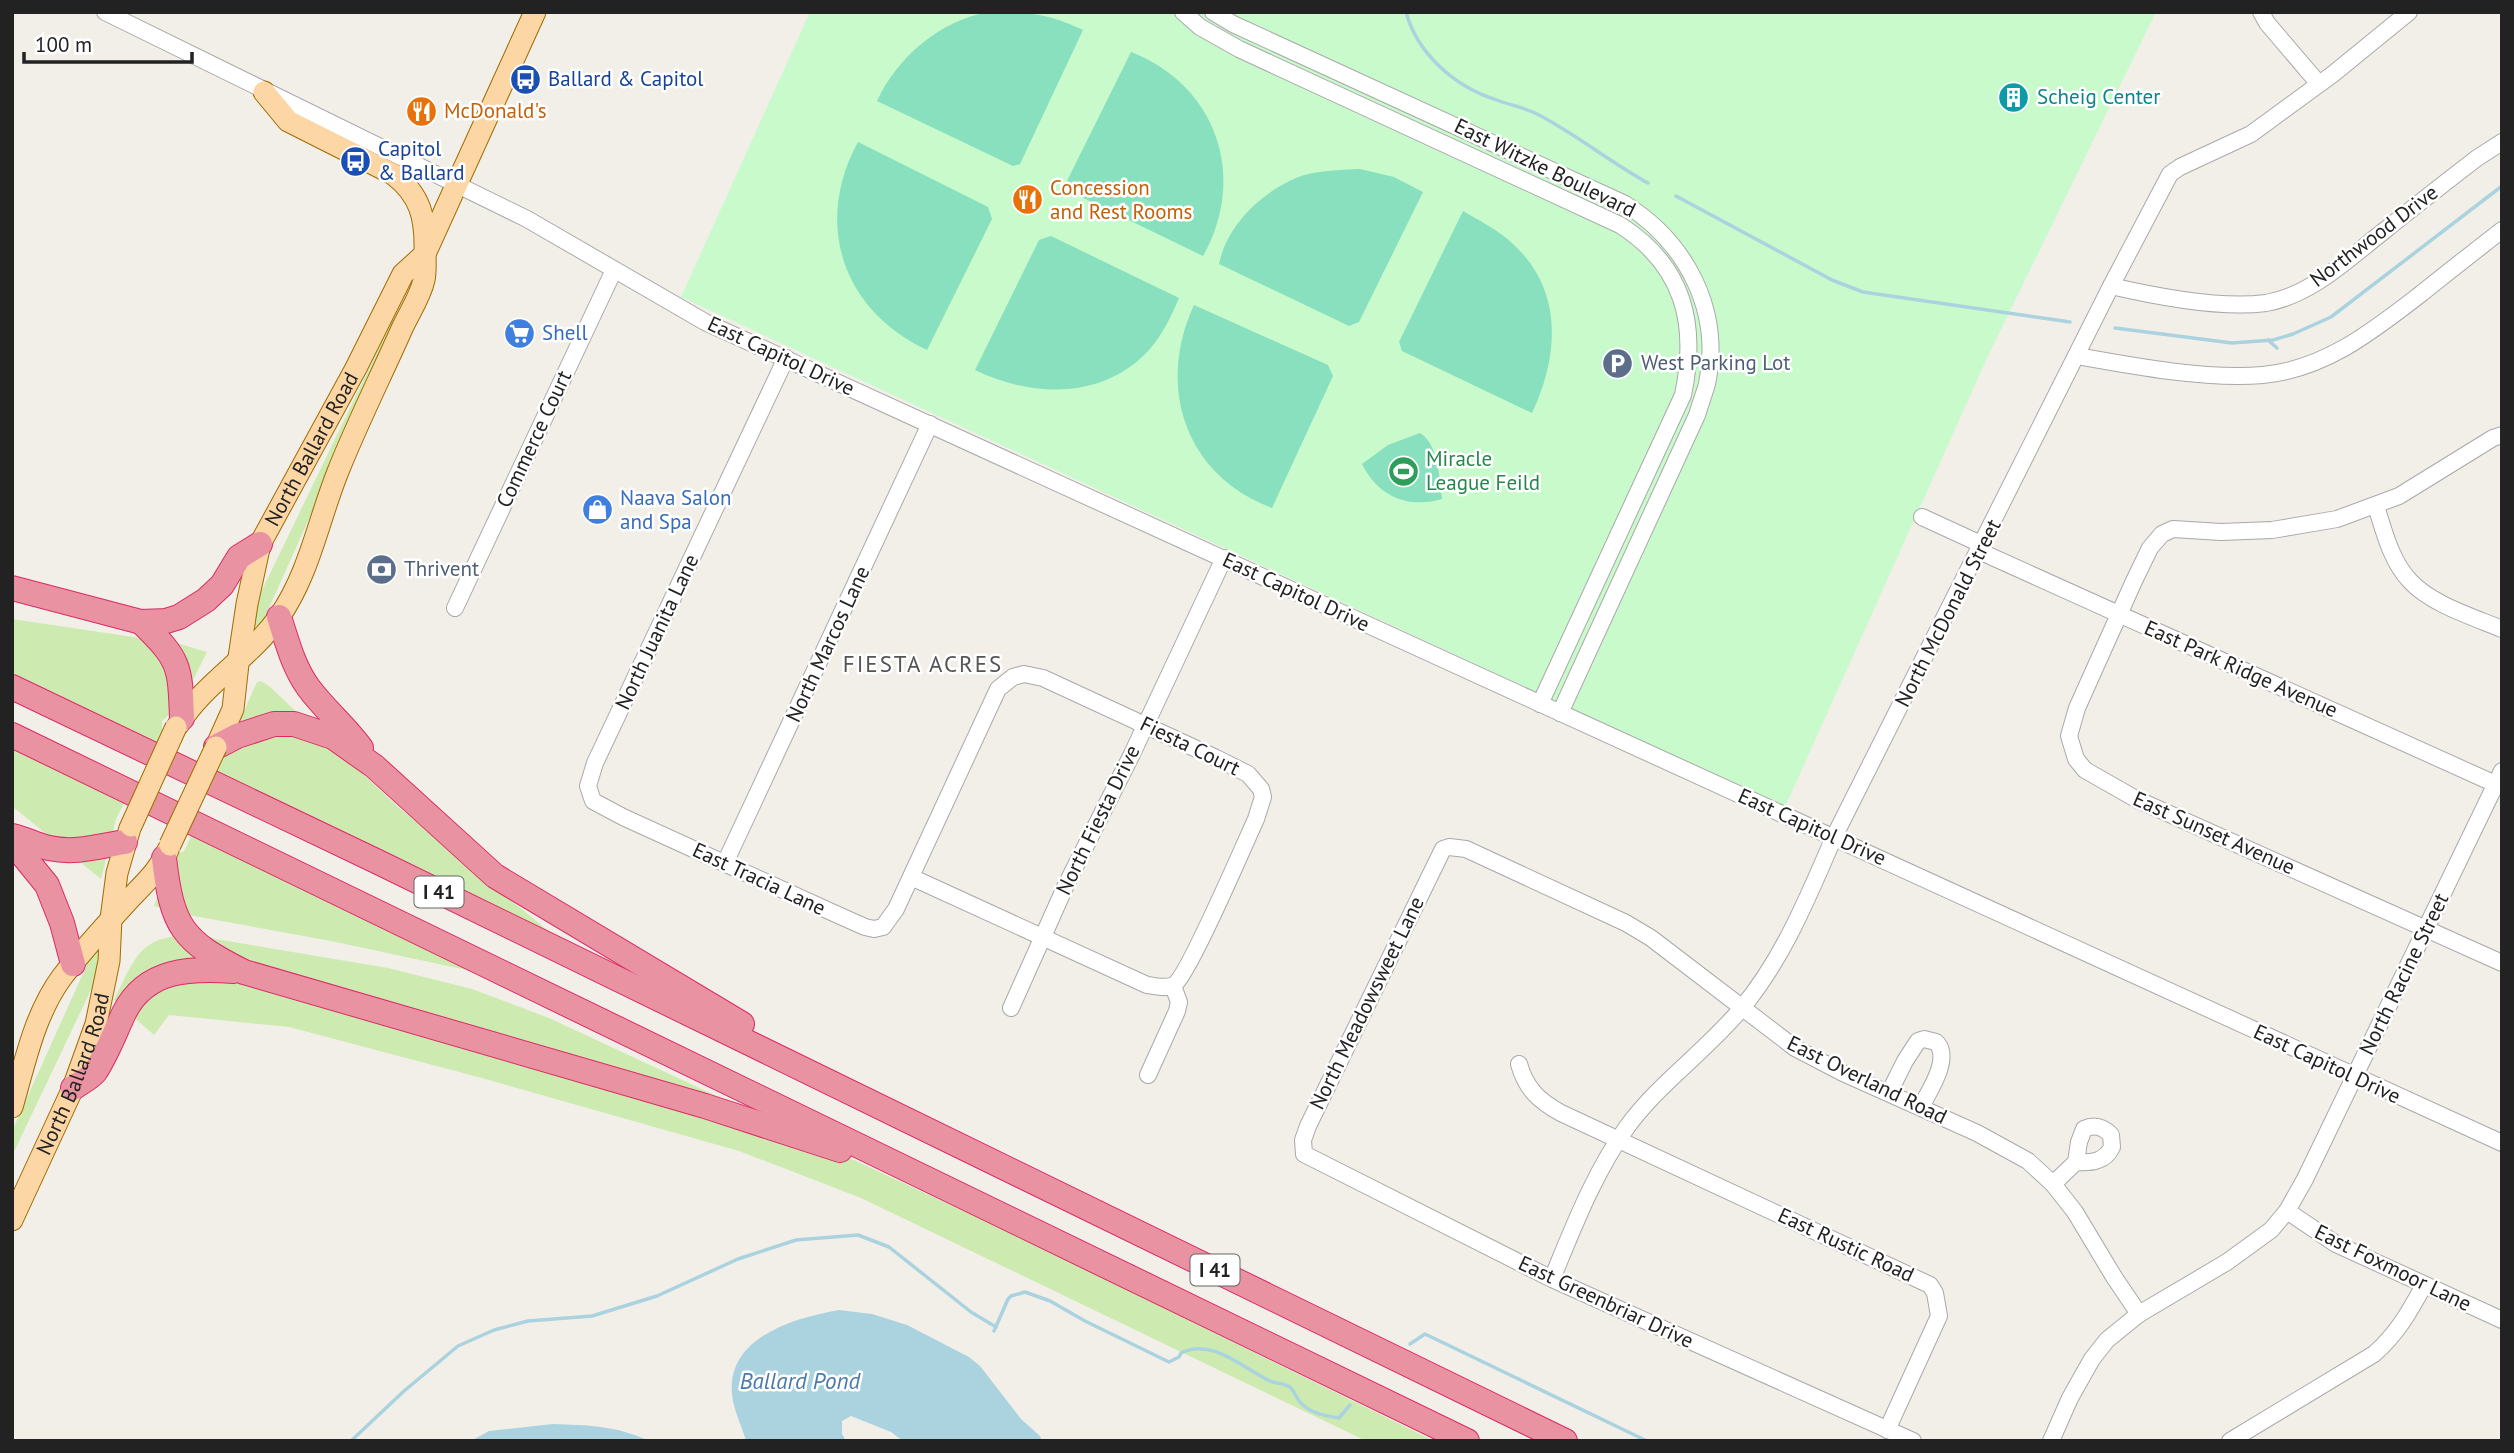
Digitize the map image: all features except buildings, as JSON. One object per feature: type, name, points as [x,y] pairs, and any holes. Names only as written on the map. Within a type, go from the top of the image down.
[{"type":"highway","points":[[12,589],[141,622],[166,621],[179,617],[206,600],[222,585],[239,557],[260,544]]},
{"type":"highway","points":[[279,617],[289,649],[308,686],[345,726],[374,766]]},
{"type":"highway","points":[[141,622],[163,644],[178,669],[179,723]]},
{"type":"highway","name":"I 41","points":[[12,687],[1565,1441]]},
{"type":"highway","points":[[216,747],[274,724],[294,724],[333,737],[374,766],[495,876],[776,1045],[817,1066],[864,1099]]},
{"type":"highway","name":"I 41","points":[[12,735],[1467,1441]]},
{"type":"highway","points":[[12,836],[48,848],[70,851],[128,834]]},
{"type":"highway","points":[[12,842],[47,886],[62,923],[73,964]]},
{"type":"highway","points":[[167,851],[169,897],[184,932],[203,950],[244,972],[705,1106],[838,1150],[934,1193],[972,1200]]},
{"type":"highway","points":[[73,1088],[94,1074],[126,1009],[140,991],[160,978],[191,969],[244,972]]},
{"type":"main road","name":"North Ballard Road","points":[[12,1220],[73,1088],[89,1046],[109,961],[117,873],[128,834],[179,723],[198,697],[237,663],[279,617],[307,564],[337,474],[424,279],[425,254],[535,12]]},
{"type":"main road","points":[[264,92],[288,121],[393,174],[407,186],[419,202],[424,215],[425,254]]},
{"type":"main road","name":"North Ballard Road","points":[[12,1107],[33,1035],[60,980],[111,919],[154,875],[167,851],[233,709],[237,663],[260,544],[356,368],[403,274],[425,254]]},
{"type":"street","name":"East Capitol Drive","points":[[105,12],[527,219],[705,322],[2502,1143]]},
{"type":"street","name":"East Witzke Boulevard","points":[[1183,12],[1200,27],[1230,44],[1620,225],[1644,243],[1667,269],[1675,283],[1685,312],[1690,344],[1683,395],[1540,704]]},
{"type":"street","name":"East Witzke Boulevard","points":[[1213,12],[1233,24],[1625,204],[1643,215],[1669,239],[1698,283],[1710,341],[1707,384],[1697,415],[1560,713]]},
{"type":"street","points":[[2261,12],[2267,23],[2319,84]]},
{"type":"street","name":"North McDonald Street","points":[[1552,1279],[1585,1204],[1618,1140],[1648,1103],[1718,1036],[1742,1008],[1780,952],[1834,837],[2170,174],[2251,134],[2409,12]]},
{"type":"street","name":"Northwood Drive","points":[[2111,286],[2141,293],[2220,303],[2268,302],[2286,297],[2327,275],[2477,158],[2502,142]]},
{"type":"street","points":[[2077,356],[2216,376],[2263,375],[2306,366],[2341,351],[2382,324],[2502,230]]},
{"type":"street","name":"Commerce Court","points":[[455,608],[614,270]]},
{"type":"street","name":"North Juanita Lane","points":[[589,793],[589,777],[595,763],[786,358]]},
{"type":"street","name":"North Marcos Lane","points":[[725,863],[930,424]]},
{"type":"street","points":[[2502,435],[2399,496],[2376,506],[2390,548],[2408,580],[2432,598],[2502,629]]},
{"type":"street","name":"East Sunset Avenue","points":[[2376,506],[2337,519],[2272,530],[2221,532],[2174,529],[2162,534],[2150,548],[2070,725],[2070,747],[2085,770],[2136,799],[2502,963]]},
{"type":"street","name":"East Park Ridge Avenue","points":[[1922,517],[2119,614],[2500,781]]},
{"type":"street","name":"North Fiesta Drive","points":[[1011,1007],[1224,558]]},
{"type":"street","name":"Fiesta Court","points":[[911,877],[998,689],[1004,682],[1024,674],[1043,678],[1248,774],[1261,789],[1263,797],[1256,819],[1182,977],[1173,986]]},
{"type":"street","name":"North Racine Street","points":[[2051,1441],[2070,1398],[2092,1359],[2122,1326],[2250,1246],[2271,1230],[2287,1212],[2425,928],[2500,781]]},
{"type":"street","name":"East Tracia Lane","points":[[589,793],[593,801],[612,811],[874,929],[883,927],[888,922],[911,877]]},
{"type":"street","name":"East Overland Road","points":[[1438,855],[1449,846],[1466,849],[1626,923],[1651,938],[1808,1055],[2016,1153],[2053,1184],[2075,1212],[2139,1314]]},
{"type":"street","name":"North Meadowsweet Lane","points":[[1304,1154],[1303,1140],[1308,1126],[1438,855]]},
{"type":"street","points":[[911,877],[1147,985],[1162,988],[1173,986],[1179,1002],[1177,1011],[1147,1075]]},
{"type":"street","points":[[1889,1093],[1918,1041],[1924,1039],[1936,1042],[1942,1051],[1941,1062],[1921,1107]]},
{"type":"street","name":"East Rustic Road","points":[[1519,1064],[1527,1086],[1535,1097],[1561,1113],[1930,1285],[1936,1293],[1939,1316],[1888,1430]]},
{"type":"street","name":"East Greenbriar Drive","points":[[1304,1154],[1552,1279],[1913,1441]]},
{"type":"street","points":[[2053,1184],[2076,1162]]},
{"type":"street","name":"East Foxmoor Lane","points":[[2287,1212],[2336,1244],[2502,1320]]},
{"type":"street","points":[[2230,1441],[2374,1354],[2402,1325],[2424,1285]]},
{"type":"green space","points":[[810,12],[2156,12],[1988,356],[1785,807],[681,297]]},
{"type":"green space","points":[[989,12],[1037,15],[1083,30],[1020,164],[1013,166],[877,101],[896,70],[922,43],[954,23]]},
{"type":"green space","points":[[1131,52],[1160,67],[1184,87],[1203,110],[1216,136],[1222,165],[1223,195],[1216,226],[1203,256],[1071,192],[1067,181]]},
{"type":"green space","points":[[858,142],[988,207],[992,219],[927,350],[898,333],[874,313],[856,289],[844,262],[838,234],[838,204],[845,173]]},
{"type":"green space","points":[[1360,169],[1394,177],[1423,192],[1359,322],[1349,326],[1219,264],[1229,236],[1247,212],[1270,192],[1304,175]]},
{"type":"green space","points":[[1463,211],[1512,243],[1529,261],[1541,281],[1552,324],[1551,347],[1548,369],[1532,413],[1402,351],[1399,342]]},
{"type":"green space","points":[[1051,236],[1179,298],[1164,330],[1148,351],[1124,371],[1104,381],[1083,387],[1039,389],[996,379],[975,370],[1039,240]]},
{"type":"green space","points":[[1194,305],[1328,365],[1333,376],[1272,508],[1242,493],[1218,474],[1199,451],[1186,425],[1179,397],[1178,367],[1183,336]]},
{"type":"green space","points":[[393,319],[398,321],[264,619],[247,640],[236,644]]},
{"type":"green space","name":"Miracle League Feild","points":[[1420,433],[1431,445],[1439,472],[1442,499],[1429,502],[1406,501],[1385,492],[1362,464],[1388,445]]},
{"type":"green space","points":[[12,619],[180,644],[207,652],[181,704],[162,721],[162,746],[12,673]]},
{"type":"green space","points":[[261,681],[397,806],[552,934],[217,771],[257,682]]},
{"type":"green space","points":[[12,748],[125,802],[116,819],[101,879],[12,806]]},
{"type":"green space","points":[[192,834],[476,972],[154,906],[173,855],[184,851]]},
{"type":"green space","points":[[128,912],[12,1156],[12,1131],[99,938]]},
{"type":"green space","points":[[201,934],[215,939],[388,968],[472,989],[549,1018],[1015,1235],[1434,1441],[1366,1441],[861,1198],[739,1151],[289,1027],[169,1015],[154,1035],[114,1000],[136,958],[144,949],[165,938]]},
{"type":"water","name":"Ballard Pond","points":[[839,1310],[872,1314],[907,1325],[969,1357],[980,1366],[1021,1419],[1042,1441],[903,1441],[891,1432],[851,1416],[842,1421],[842,1434],[846,1441],[746,1441],[732,1394],[733,1374],[740,1358],[752,1344],[784,1325]]},
{"type":"water","points":[[553,1424],[614,1429],[649,1441],[471,1441],[489,1431]]},
{"type":"waterway","points":[[1406,12],[1419,41],[1451,77],[1479,93],[1539,115],[1648,183]]},
{"type":"waterway","points":[[2115,328],[2232,343],[2273,340],[2293,334],[2331,317],[2502,186]]},
{"type":"waterway","points":[[1676,196],[1832,280],[1863,292],[2070,322]]},
{"type":"waterway","points":[[2268,340],[2277,348]]},
{"type":"waterway","points":[[351,1441],[404,1391],[458,1346],[494,1330],[528,1321],[592,1316],[657,1296],[738,1259],[796,1240],[858,1235],[889,1247],[971,1312],[996,1327]]},
{"type":"waterway","points":[[994,1331],[1008,1299],[1025,1292],[1050,1301],[1169,1362],[1181,1353],[1204,1349],[1227,1356],[1270,1381],[1289,1386],[1304,1406],[1323,1415],[1339,1418],[1350,1405]]},
{"type":"waterway","points":[[1410,1344],[1425,1334],[1647,1441]]},
{"type":"place","name":"Ballard & Capitol","points":[[525,79]]},
{"type":"place","name":"Scheig Center","points":[[2014,97]]},
{"type":"place","name":"McDonald's","points":[[421,111]]},
{"type":"place","name":"Capitol & Ballard","points":[[355,161]]},
{"type":"place","name":"Concession and Rest Rooms","points":[[1027,200]]},
{"type":"place","name":"Shell","points":[[519,333]]},
{"type":"place","name":"West Parking Lot","points":[[1618,363]]},
{"type":"place","name":"Miracle League Feild","points":[[1403,471]]},
{"type":"place","name":"Naava Salon and Spa","points":[[597,510]]},
{"type":"place","name":"Thrivent","points":[[381,569]]},
{"type":"district","name":"FIESTA ACRES","points":[[923,664]]}]
